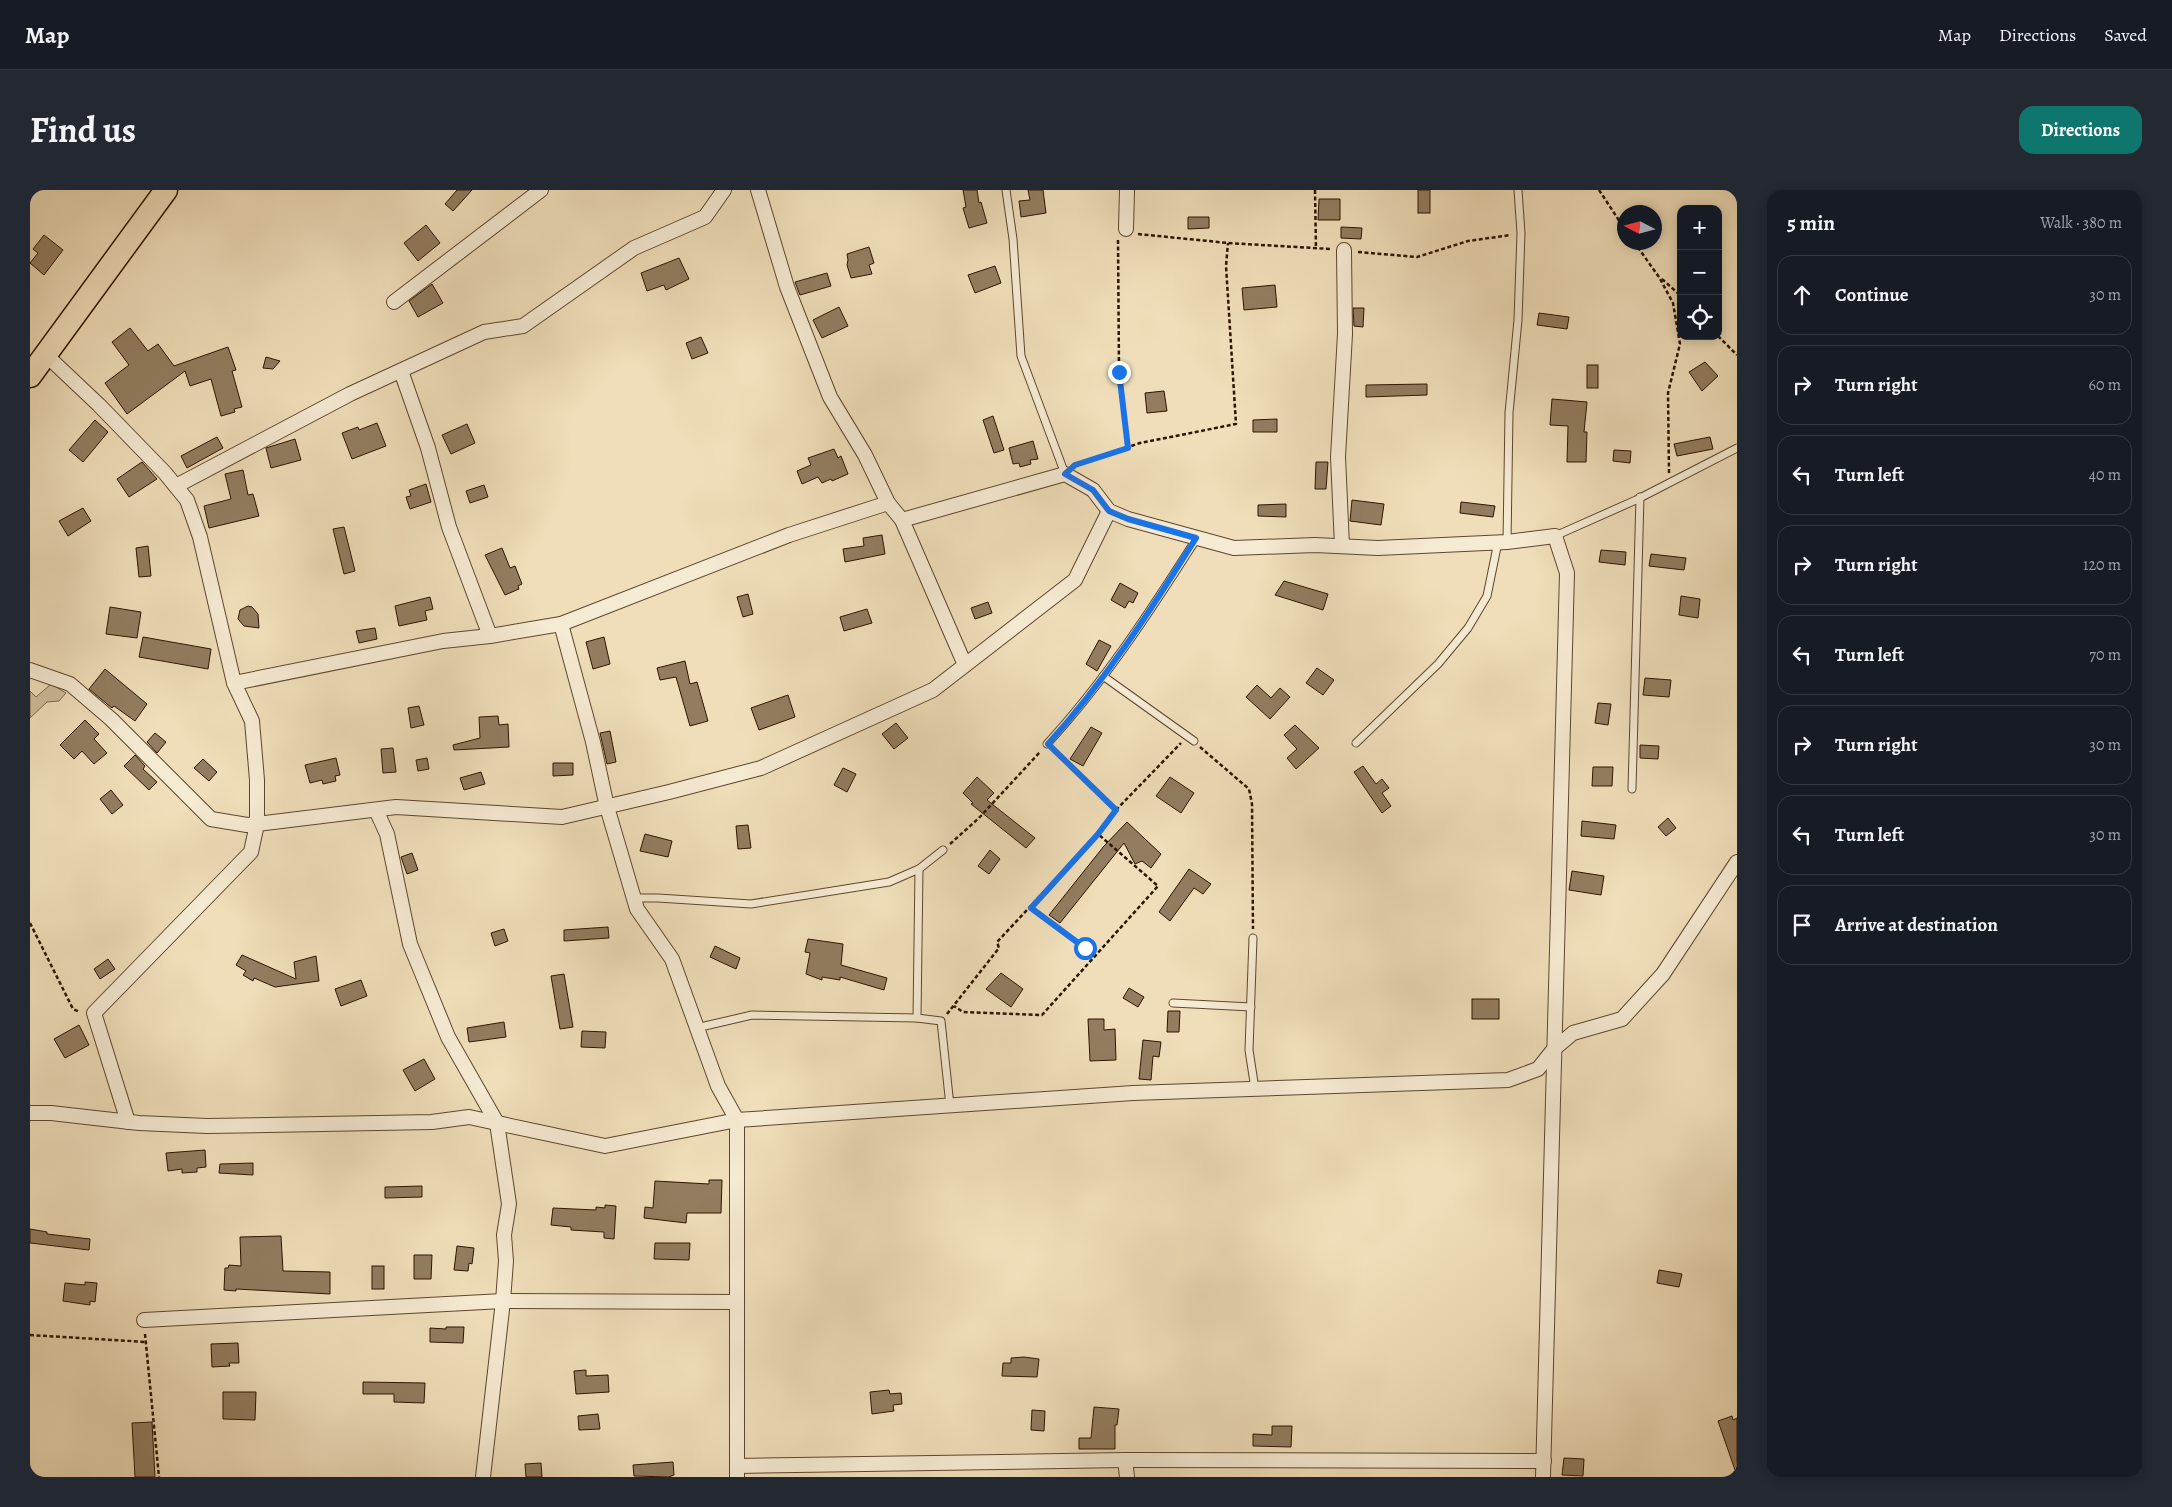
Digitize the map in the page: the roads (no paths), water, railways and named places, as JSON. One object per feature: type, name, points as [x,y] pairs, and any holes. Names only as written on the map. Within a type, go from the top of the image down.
[{"type":"main road","points":[[30,376],[166,190]]},
{"type":"street","points":[[394,302],[542,190]]},
{"type":"street","points":[[176,486],[350,394],[484,332],[523,326],[634,248],[705,217],[724,190]]},
{"type":"street","points":[[758,190],[787,287],[830,397],[865,455],[888,503],[902,520],[965,665]]},
{"type":"street","points":[[1126,229],[1127,190]]},
{"type":"street","points":[[1342,546],[1338,457],[1345,334],[1344,250]]},
{"type":"street","points":[[46,355],[99,405],[187,500],[200,537],[234,683],[252,721],[257,780],[257,824],[252,852],[94,1013],[128,1122]]},
{"type":"street","points":[[401,371],[428,448],[449,527],[490,636]]},
{"type":"street","points":[[902,520],[1065,474],[1093,490],[1109,511],[1128,519],[1234,548],[1342,546],[1378,548],[1503,542],[1555,536],[1567,573],[1543,1477]]},
{"type":"street","points":[[234,683],[443,641],[490,636],[561,624],[789,535],[888,503]]},
{"type":"street","points":[[30,670],[70,684],[146,753],[211,819],[247,825],[396,807],[562,817],[761,768],[933,690],[1075,580],[1109,511]]},
{"type":"street","points":[[561,624],[607,807],[634,898],[638,909],[672,959],[718,1086],[737,1120],[737,1472],[1125,1460],[1544,1460]]},
{"type":"street","points":[[376,810],[387,834],[410,944],[448,1037],[496,1123],[509,1204],[504,1235],[506,1261],[503,1301],[483,1477]]},
{"type":"street","points":[[30,1113],[51,1113],[128,1122],[207,1126],[432,1122],[470,1117],[605,1146],[737,1120],[1133,1093],[1508,1080],[1538,1068],[1573,1033],[1622,1020],[1663,974],[1737,862]]},
{"type":"street","points":[[144,1320],[503,1301],[737,1302]]},
{"type":"street","points":[[1125,1460],[1127,1477]]},
{"type":"lane","points":[[1006,190],[1013,239],[1021,356],[1065,474]]},
{"type":"lane","points":[[1356,743],[1438,664],[1468,628],[1487,596],[1503,542],[1509,413],[1518,320],[1521,233],[1518,190]]},
{"type":"lane","points":[[1555,536],[1640,497],[1737,448]]},
{"type":"lane","points":[[1632,789],[1640,497]]},
{"type":"lane","points":[[1048,744],[1074,714],[1142,624],[1196,538]]},
{"type":"lane","points":[[1103,676],[1194,741]]},
{"type":"lane","points":[[634,898],[751,904],[889,882],[919,870],[943,850]]},
{"type":"lane","points":[[917,1018],[919,870]]},
{"type":"lane","points":[[1253,938],[1249,1050],[1255,1089]]},
{"type":"lane","points":[[1173,1003],[1251,1007]]},
{"type":"lane","points":[[696,1028],[752,1015],[917,1018],[941,1021],[950,1106]]}]
